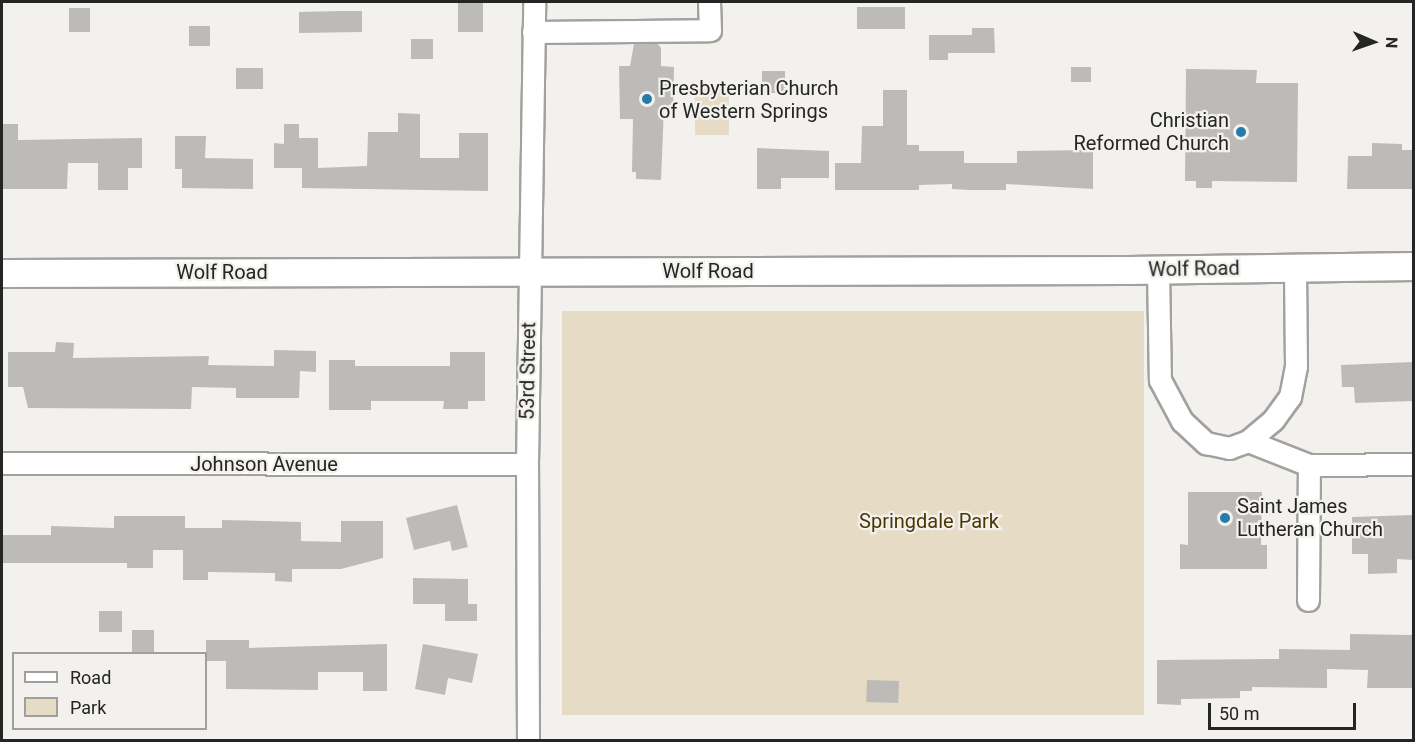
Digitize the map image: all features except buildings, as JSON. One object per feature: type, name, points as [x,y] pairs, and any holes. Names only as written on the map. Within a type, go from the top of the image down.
[{"type":"main road","name":"Wolf Road","points":[[2,273],[1158,270],[1413,266]]},
{"type":"street","name":"53rd Street","points":[[528,741],[527,464],[534,2]]},
{"type":"street","points":[[533,32],[710,30],[709,2]]},
{"type":"street","points":[[1158,270],[1160,380],[1182,421],[1206,443],[1229,448],[1248,441],[1273,420],[1290,398],[1296,366],[1294,268]]},
{"type":"street","points":[[1248,441],[1310,465],[1413,464]]},
{"type":"street","name":"Johnson Avenue","points":[[2,464],[527,464]]},
{"type":"street","points":[[1308,600],[1310,465]]},
{"type":"green space","points":[[695,86],[729,86],[729,135],[695,135]]},
{"type":"green space","name":"Springdale Park","points":[[562,311],[1144,311],[1144,715],[562,715]]},
{"type":"place","name":"Presbyterian Church of Western Springs","points":[[647,99]]},
{"type":"place","name":"Christian Reformed Church","points":[[1241,132]]},
{"type":"place","name":"Saint James Lutheran Church","points":[[1225,518]]}]
